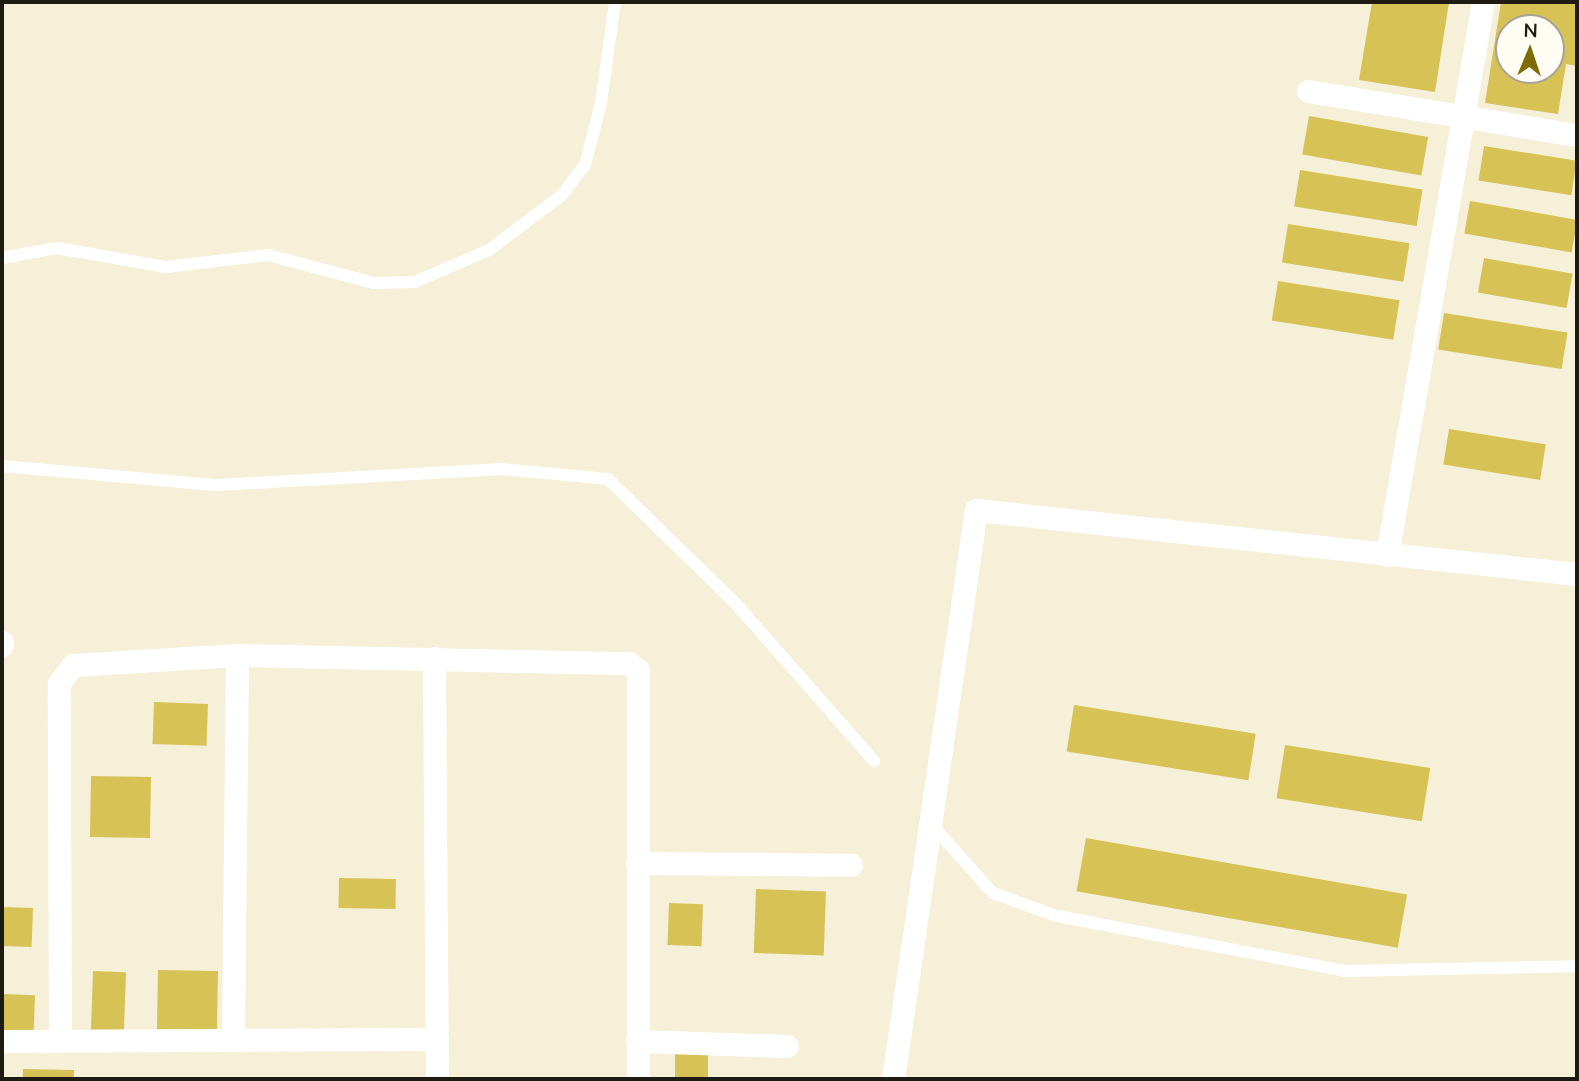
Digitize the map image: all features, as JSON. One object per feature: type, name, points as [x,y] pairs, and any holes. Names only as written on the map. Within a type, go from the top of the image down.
[{"type":"street","points":[[1387,555],[1483,2]]},
{"type":"street","points":[[1308,91],[1577,135]]},
{"type":"street","points":[[893,1079],[976,510],[1577,574]]},
{"type":"street","points":[[233,1039],[237,655]]},
{"type":"street","points":[[60,1041],[59,683],[63,672],[82,663],[237,655],[635,665],[639,1079]]},
{"type":"street","points":[[434,658],[437,1079]]},
{"type":"street","points":[[638,863],[851,865]]},
{"type":"street","points":[[2,1041],[437,1039]]},
{"type":"street","points":[[638,1041],[787,1046]]},
{"type":"lane","points":[[2,258],[57,248],[166,267],[268,255],[374,283],[415,282],[489,250],[562,195],[585,164],[601,103],[615,2]]},
{"type":"lane","points":[[2,466],[217,485],[499,469],[608,479],[737,604],[874,761]]},
{"type":"lane","points":[[931,824],[993,893],[1057,916],[1345,971],[1577,966]]},
{"type":"building","points":[[1372,2],[1449,2],[1435,92],[1359,80]]},
{"type":"building","points":[[1501,2],[1577,2],[1577,66],[1566,64],[1565,70],[1565,14],[1499,14]]},
{"type":"building","points":[[1495,40],[1495,84],[1563,84],[1558,114],[1485,103]]},
{"type":"building","points":[[1309,116],[1428,137],[1421,175],[1302,154]]},
{"type":"building","points":[[1484,146],[1577,161],[1571,195],[1479,181]]},
{"type":"building","points":[[1300,170],[1422,189],[1417,226],[1294,207]]},
{"type":"building","points":[[1470,201],[1577,220],[1572,252],[1464,233]]},
{"type":"building","points":[[1288,224],[1409,243],[1403,282],[1282,263]]},
{"type":"building","points":[[1484,258],[1573,274],[1567,308],[1478,292]]},
{"type":"building","points":[[1278,281],[1399,300],[1393,340],[1272,321]]},
{"type":"building","points":[[1444,313],[1567,333],[1562,369],[1438,350]]},
{"type":"building","points":[[1449,429],[1546,444],[1540,480],[1443,465]]},
{"type":"building","points":[[154,702],[208,704],[207,746],[153,744]]},
{"type":"building","points":[[1074,705],[1256,734],[1248,780],[1067,751]]},
{"type":"building","points":[[1285,745],[1430,768],[1422,821],[1277,798]]},
{"type":"building","points":[[91,776],[151,777],[150,838],[90,837]]},
{"type":"building","points":[[1086,838],[1407,895],[1398,948],[1077,891]]},
{"type":"building","points":[[339,878],[396,879],[395,909],[338,908]]},
{"type":"building","points":[[756,889],[826,891],[824,955],[754,953]]},
{"type":"building","points":[[669,903],[703,904],[702,946],[668,945]]},
{"type":"building","points":[[2,907],[33,908],[32,947],[2,946]]},
{"type":"building","points":[[158,970],[218,971],[217,1031],[157,1030]]},
{"type":"building","points":[[93,971],[126,972],[124,1032],[91,1031]]},
{"type":"building","points":[[2,994],[35,995],[34,1031],[2,1030]]},
{"type":"building","points":[[675,1050],[708,1050],[708,1079],[675,1079]]},
{"type":"building","points":[[23,1069],[74,1070],[74,1079],[23,1079]]}]
